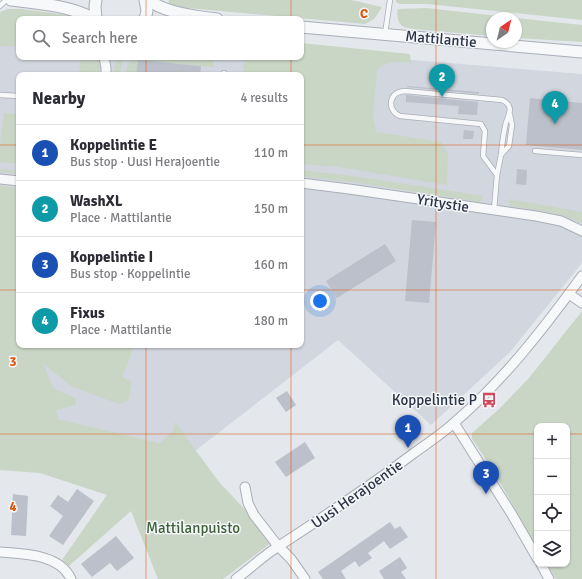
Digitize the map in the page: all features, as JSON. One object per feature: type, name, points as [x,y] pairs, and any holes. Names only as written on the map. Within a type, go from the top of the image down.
[{"type":"street","points":[[11,0],[77,10],[89,16]]},
{"type":"street","points":[[29,2],[51,0]]},
{"type":"street","points":[[95,16],[96,0]]},
{"type":"street","points":[[145,0],[147,11],[146,16]]},
{"type":"street","points":[[149,0],[164,9],[195,16]]},
{"type":"street","name":"Mattilantie","points":[[304,27],[582,52]]},
{"type":"street","points":[[104,60],[106,72]]},
{"type":"street","points":[[106,72],[111,60]]},
{"type":"street","points":[[0,179],[16,181]]},
{"type":"street","name":"Yritystie","points":[[304,183],[349,188],[561,221],[582,231]]},
{"type":"street","name":"Uusi Herajoentie","points":[[236,579],[278,546],[297,535],[383,476],[454,423],[487,393],[514,363],[539,333],[582,276]]},
{"type":"street","points":[[569,294],[582,303]]},
{"type":"street","points":[[454,423],[511,513],[534,553]]},
{"type":"street","points":[[245,487],[248,503],[254,515],[278,546],[291,559],[305,579]]},
{"type":"street","points":[[0,552],[28,555],[52,560],[63,567],[71,579]]},
{"type":"street","points":[[543,567],[549,579]]},
{"type":"lane","points":[[0,6],[6,0]]},
{"type":"lane","points":[[385,34],[390,0]]},
{"type":"lane","points":[[497,175],[483,156],[485,131],[483,126],[478,123],[400,116],[392,109],[390,101],[394,95],[401,91],[502,100],[509,106],[512,125],[509,146],[501,155]]},
{"type":"lane","points":[[0,94],[16,96]]},
{"type":"lane","points":[[494,210],[497,175],[505,124],[510,115]]},
{"type":"lane","points":[[535,151],[582,155]]},
{"type":"shaded area","points":[[0,19],[16,21],[16,60],[304,60],[304,51],[582,74],[582,263],[510,352],[431,425],[338,340],[195,451],[0,406]]},
{"type":"green space","points":[[169,0],[351,0],[382,7],[374,19],[365,24],[304,18],[304,16],[277,16],[168,5]]},
{"type":"green space","points":[[396,0],[582,0],[582,20],[522,14],[522,12],[504,12],[427,4],[400,4],[396,2]]},
{"type":"green space","points":[[426,8],[486,15],[486,35],[405,27],[400,24],[398,19],[397,10]]},
{"type":"green space","points":[[8,9],[22,9],[74,16],[16,16],[16,47],[0,46],[0,12]]},
{"type":"green space","points":[[522,19],[582,25],[582,42],[522,38]]},
{"type":"green space","points":[[304,43],[410,54],[411,63],[389,63],[377,70],[373,115],[376,132],[441,142],[448,154],[447,185],[338,167],[304,164],[304,72],[243,72],[245,60],[304,60]]},
{"type":"green space","points":[[81,60],[100,60],[99,72],[79,72]]},
{"type":"green space","points":[[116,60],[124,60],[120,72],[114,72]]},
{"type":"green space","points":[[131,60],[138,60],[136,72],[126,72]]},
{"type":"green space","points":[[138,60],[214,60],[213,67]]},
{"type":"green space","points":[[4,113],[16,114],[16,164],[0,162],[0,144]]},
{"type":"green space","points":[[0,169],[16,171],[16,174],[0,172]]},
{"type":"green space","points":[[304,170],[360,177],[483,196],[480,202],[359,183],[304,176]]},
{"type":"green space","name":"Mattilanpuisto","points":[[0,186],[16,188],[16,348],[132,348],[122,377],[132,382],[128,401],[118,404],[71,386],[43,363],[53,388],[75,398],[76,405],[56,410],[58,419],[160,443],[173,431],[175,422],[219,482],[252,517],[271,543],[223,579],[158,579],[131,511],[69,566],[62,560],[107,495],[40,473],[0,470]]},
{"type":"green space","points":[[509,199],[582,212],[582,224],[565,216],[509,206]]},
{"type":"green space","points":[[582,311],[582,579],[556,579],[549,567],[570,567],[570,423],[534,423],[534,543],[491,467],[472,439],[472,433],[499,409],[529,378]]},
{"type":"building","points":[[138,60],[201,66],[200,72],[136,72]]},
{"type":"building","points":[[407,87],[479,92],[479,94]]},
{"type":"building","points":[[406,95],[478,102],[477,115],[458,114],[459,106],[406,102]]},
{"type":"building","points":[[530,98],[582,103],[582,150],[526,145]]},
{"type":"building","points":[[464,130],[474,131],[473,139],[463,139]]},
{"type":"building","points":[[517,169],[527,170],[526,185],[516,184]]},
{"type":"building","points":[[412,220],[436,222],[429,303],[405,301]]},
{"type":"building","points":[[385,244],[396,261],[337,298],[326,281]]},
{"type":"building","points":[[287,391],[296,405],[286,412],[276,398]]},
{"type":"building","points":[[305,442],[315,458],[286,477],[275,462]]},
{"type":"building","points":[[77,489],[94,501],[63,545],[49,536],[63,516],[50,506],[58,495],[68,502]]},
{"type":"building","points":[[13,494],[28,496],[26,536],[11,535]]},
{"type":"building","points":[[390,522],[395,529],[400,526],[408,537],[390,549],[384,541],[368,553],[372,558],[359,567],[355,561],[341,571],[346,579],[323,579],[318,572]]},
{"type":"building","points":[[116,536],[134,558],[117,571],[110,563],[92,577],[81,564]]},
{"type":"building","points":[[400,557],[407,568],[401,572],[406,579],[384,579],[379,571]]},
{"type":"place","name":"WashXL","points":[[442,97]]},
{"type":"place","name":"Fixus","points":[[555,124]]},
{"type":"place","name":"Koppelintie P","points":[[489,400]]},
{"type":"place","name":"Koppelintie E","points":[[408,448]]},
{"type":"place","name":"Koppelintie I","points":[[486,494]]}]
